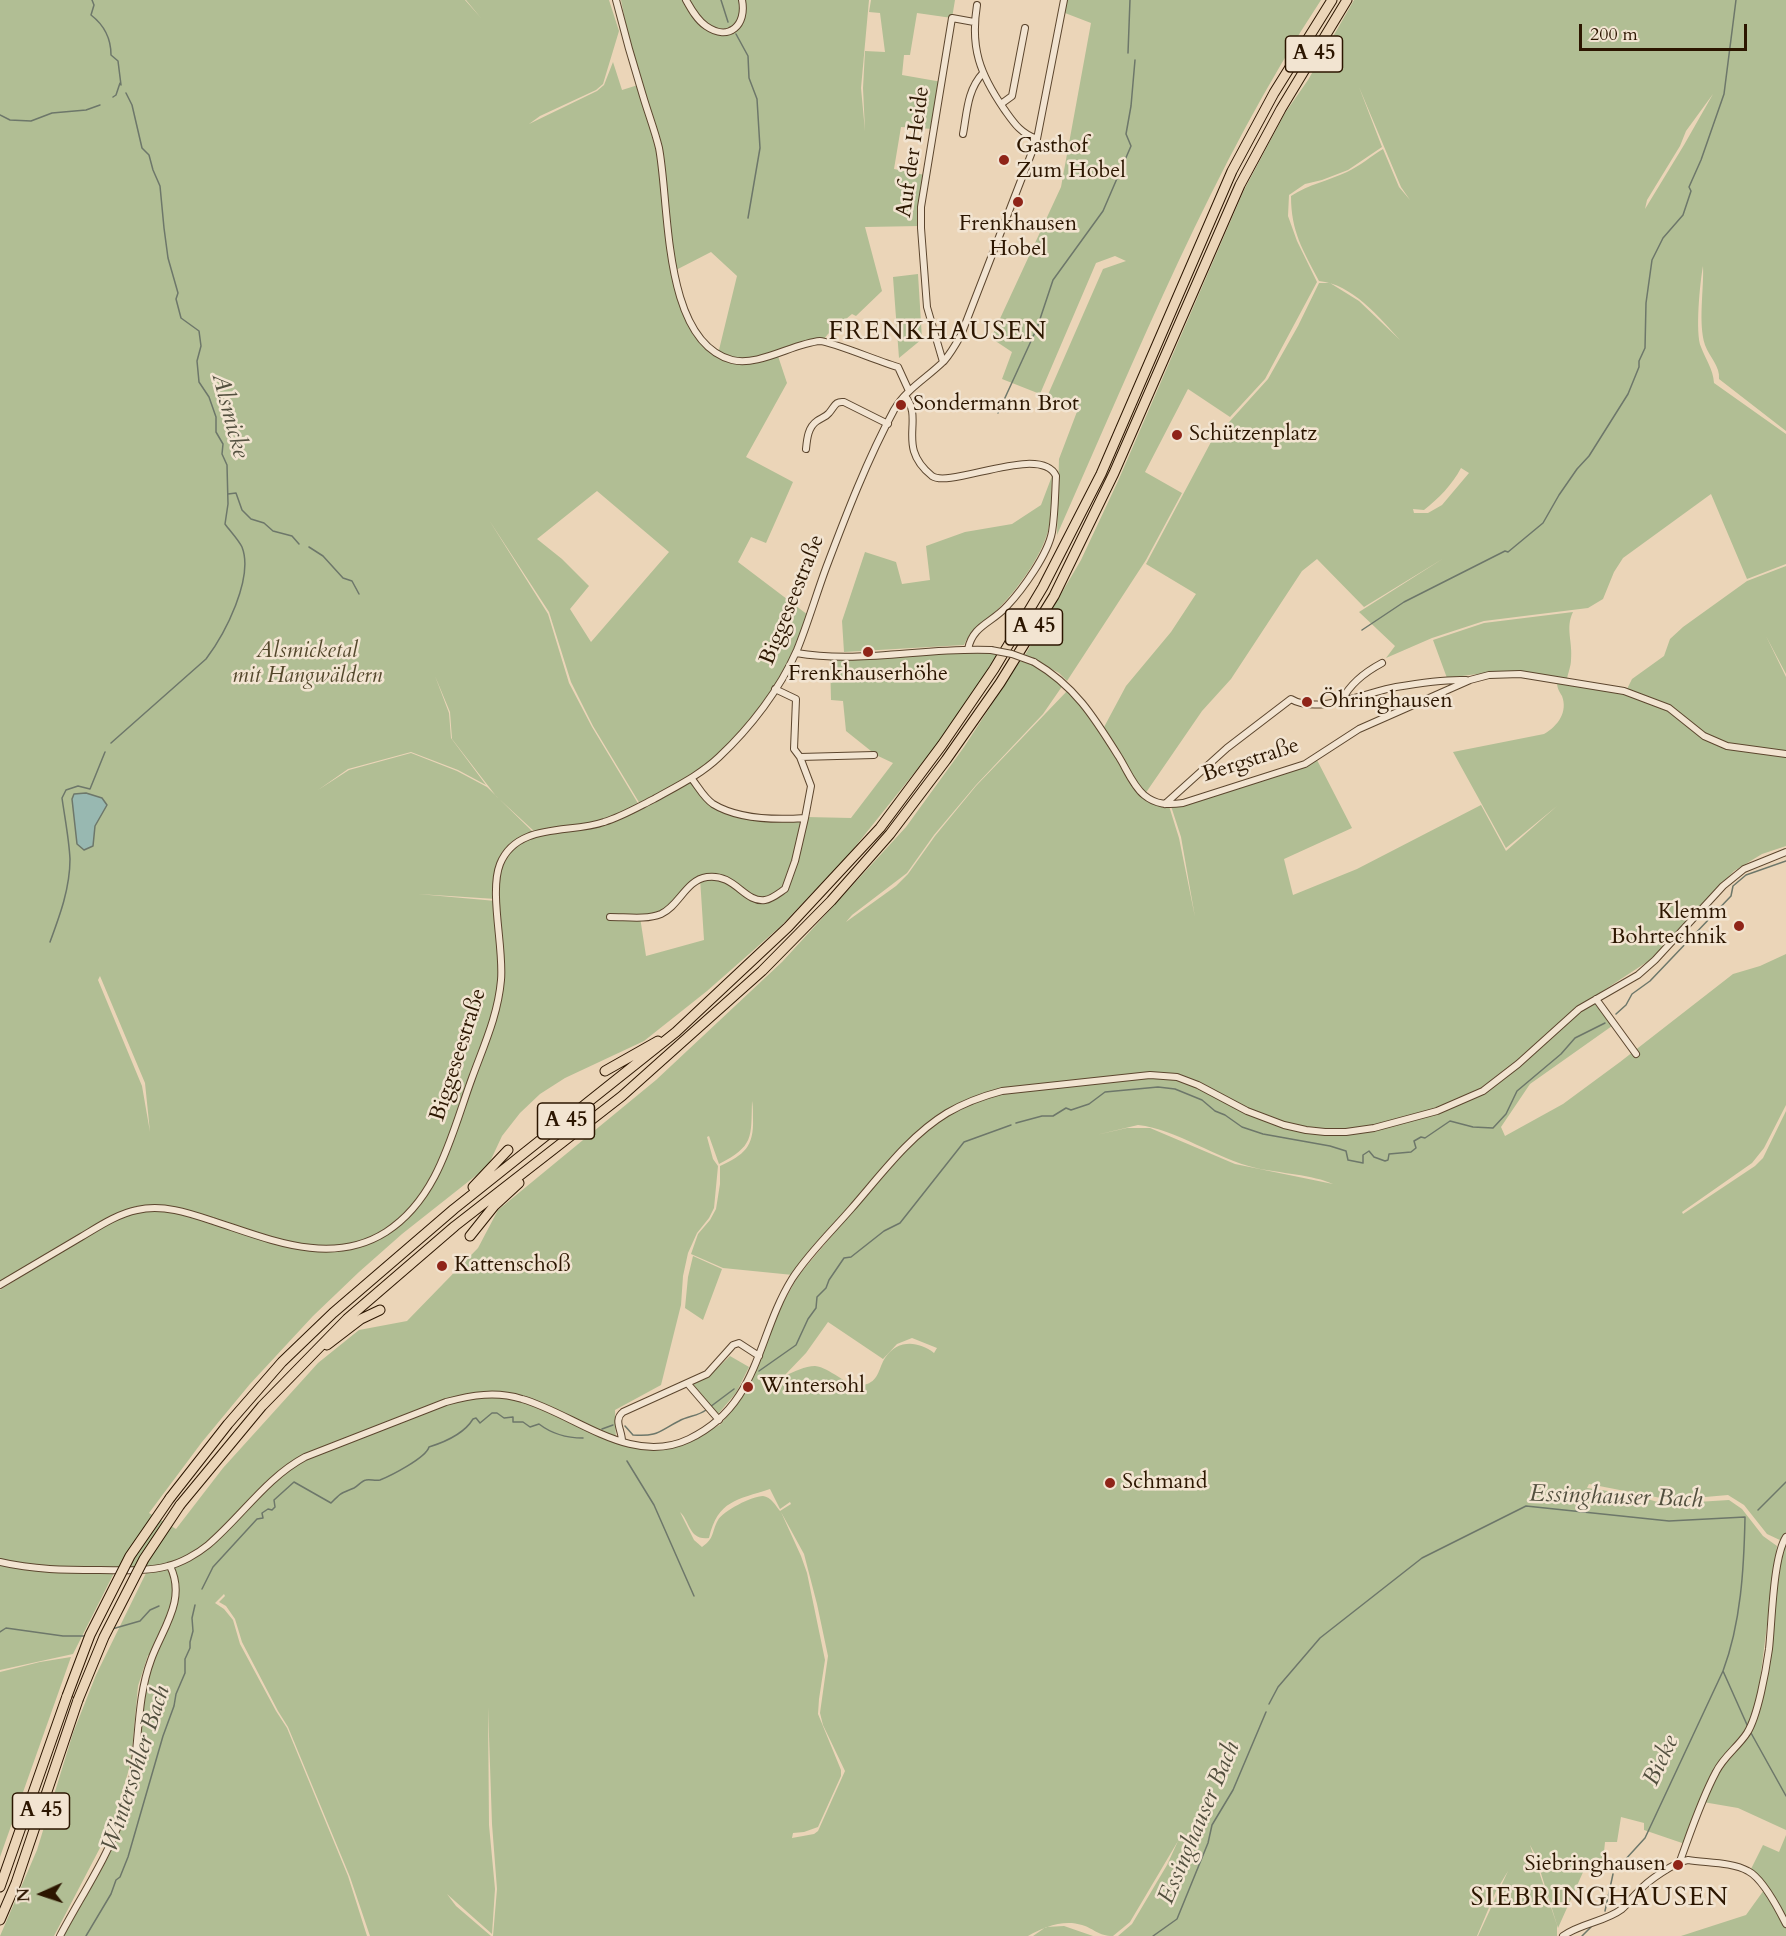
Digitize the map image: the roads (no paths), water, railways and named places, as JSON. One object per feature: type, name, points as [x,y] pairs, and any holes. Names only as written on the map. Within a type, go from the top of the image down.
[{"type":"highway","name":"A 45","points":[[0,1887],[90,1635],[130,1556],[170,1498],[228,1424],[282,1362],[333,1313],[454,1209],[676,1032],[788,927],[880,828],[942,745],[993,669],[1043,587],[1101,474],[1232,171],[1285,75],[1332,0]]},
{"type":"highway","name":"A 45","points":[[0,1920],[16,1882],[78,1700],[104,1637],[144,1559],[180,1505],[262,1406],[316,1350],[415,1259],[638,1082],[762,971],[831,901],[890,834],[946,760],[993,693],[1054,596],[1109,484],[1240,185],[1281,109],[1347,0]]},
{"type":"highway","points":[[605,1071],[676,1032]]},
{"type":"highway","points":[[454,1209],[467,1192],[508,1150]]},
{"type":"highway","points":[[470,1236],[494,1206],[527,1175],[532,1167]]},
{"type":"highway","points":[[316,1350],[329,1344],[361,1319],[380,1310]]},
{"type":"street","points":[[616,0],[659,147],[669,249],[674,275],[687,313],[703,344],[716,354],[735,361],[752,360],[822,341],[898,367],[913,411],[912,449],[933,476],[947,479],[987,469],[1038,464],[1050,468],[1056,476],[1052,534],[1044,551],[1024,584],[1006,607],[974,633],[968,649]]},
{"type":"street","points":[[686,0],[704,25],[712,30],[723,32],[732,30],[741,22],[744,8],[742,0]]},
{"type":"street","name":"Biggeseestraße","points":[[0,1285],[103,1224],[135,1210],[162,1208],[188,1212],[279,1243],[313,1249],[343,1248],[384,1233],[416,1205],[429,1186],[450,1142],[498,1003],[501,980],[496,900],[499,866],[516,843],[535,834],[603,823],[692,779],[717,759],[746,730],[775,689],[796,652],[849,510],[897,405],[907,393],[943,362],[961,335],[1037,139],[1064,0]]},
{"type":"street","points":[[977,5],[974,22],[979,64],[983,74],[988,85],[1022,132],[1037,139]]},
{"type":"street","name":"Auf der Heide","points":[[943,362],[927,307],[921,228],[924,188],[952,18],[974,22]]},
{"type":"street","points":[[1001,104],[1012,96],[1025,28]]},
{"type":"street","points":[[963,134],[973,87],[983,74]]},
{"type":"street","points":[[806,449],[807,436],[814,423],[827,415],[839,401],[888,424]]},
{"type":"street","points":[[796,652],[841,658],[968,649],[1012,654],[1034,662],[1057,676],[1084,706],[1142,794],[1164,804],[1227,748],[1291,699],[1298,703],[1313,705],[1419,683],[1470,680]]},
{"type":"street","points":[[1342,700],[1346,692],[1370,669],[1382,663]]},
{"type":"street","name":"Bergstraße","points":[[1164,804],[1183,802],[1305,764],[1359,729],[1470,680],[1510,673],[1614,688],[1669,708],[1704,736],[1727,746],[1786,754]]},
{"type":"street","points":[[610,917],[660,915],[699,879],[709,876],[726,878],[758,900],[768,900],[785,889],[806,818],[811,786],[800,757],[794,749],[796,699],[775,689]]},
{"type":"street","points":[[800,757],[874,755]]},
{"type":"street","points":[[692,779],[713,804],[737,814],[791,819],[806,818]]},
{"type":"street","points":[[0,1562],[29,1568],[72,1570],[142,1570],[170,1566],[207,1545],[287,1466],[446,1402],[468,1396],[496,1394],[522,1399],[625,1442],[654,1446],[686,1440],[719,1420],[741,1395],[792,1279],[812,1253],[911,1143],[929,1126],[963,1104],[1002,1091],[1166,1075],[1198,1085],[1247,1111],[1284,1125],[1306,1130],[1346,1132],[1374,1128],[1437,1112],[1483,1091],[1518,1064],[1563,1022],[1596,999],[1638,975],[1735,875],[1751,864],[1786,852]]},
{"type":"street","points":[[1596,999],[1636,1054]]},
{"type":"street","points":[[625,1442],[618,1422],[620,1414],[707,1374],[733,1345],[739,1343],[759,1356]]},
{"type":"street","points":[[688,1384],[719,1420]]},
{"type":"street","points":[[1680,1861],[1716,1772],[1752,1725],[1768,1651],[1781,1545],[1786,1537]]},
{"type":"street","points":[[60,1936],[116,1831],[127,1797],[134,1772],[143,1686],[154,1652],[176,1602],[177,1591],[170,1566]]},
{"type":"street","points":[[1563,1936],[1608,1918],[1624,1908],[1639,1890],[1680,1861],[1688,1860],[1741,1868],[1751,1872],[1774,1900],[1786,1924]]},
{"type":"water","points":[[86,793],[102,798],[107,805],[95,826],[93,846],[84,850],[77,844],[72,799],[74,794]]},
{"type":"waterway","name":"Alsmicke","points":[[92,0],[94,5],[91,15],[103,28],[110,43],[111,55],[118,61],[121,85]]},
{"type":"waterway","points":[[721,0],[728,22]]},
{"type":"waterway","points":[[1128,53],[1130,0]]},
{"type":"waterway","points":[[1362,630],[1404,602],[1505,551],[1508,552],[1543,523],[1559,495],[1589,456],[1628,394],[1645,348],[1646,303],[1652,260],[1663,238],[1683,215],[1691,191],[1689,187],[1724,94],[1736,0]]},
{"type":"waterway","points":[[736,34],[748,56],[749,78],[757,99],[760,148],[748,218]]},
{"type":"waterway","points":[[998,413],[1037,328],[1053,280],[1103,211],[1131,146],[1126,134],[1135,60]]},
{"type":"waterway","points":[[113,97],[120,83]]},
{"type":"waterway","name":"Alsmicke","points":[[111,743],[206,659],[236,605],[245,560],[242,547],[225,524],[228,504],[227,465],[222,454],[223,444],[216,432],[216,417],[209,397],[199,382],[197,361],[201,346],[199,331],[181,318],[176,299],[178,293],[168,258],[160,186],[149,155],[142,148],[132,105],[126,93]]},
{"type":"waterway","points":[[0,115],[10,120],[31,121],[52,113],[86,110],[100,105]]},
{"type":"waterway","points":[[228,494],[236,493],[242,510],[251,519],[264,523],[273,531],[292,536],[299,544]]},
{"type":"waterway","points":[[309,547],[323,556],[343,578],[352,581],[359,594]]},
{"type":"waterway","name":"Alsmicke","points":[[50,942],[64,901],[70,870],[69,844],[62,798],[66,790],[78,786],[90,789],[105,752]]},
{"type":"waterway","name":"Wintersohler Bach","points":[[1616,1014],[1626,1005],[1632,994],[1650,981],[1731,896],[1733,886],[1746,875],[1786,861]]},
{"type":"waterway","name":"Wintersohler Bach","points":[[1016,1123],[1042,1116],[1053,1116],[1066,1108],[1071,1110],[1089,1104],[1105,1092],[1158,1087],[1175,1089],[1202,1100],[1215,1111],[1242,1127],[1263,1134],[1330,1146],[1346,1151],[1348,1160],[1363,1163],[1363,1155],[1369,1151],[1374,1157],[1385,1161],[1388,1160],[1389,1154],[1411,1152],[1416,1148],[1414,1141],[1421,1137],[1425,1138],[1450,1121],[1473,1127],[1493,1128],[1506,1114],[1517,1091],[1561,1054],[1575,1038],[1605,1023]]},
{"type":"waterway","name":"Wintersohler Bach","points":[[759,1371],[796,1345],[808,1319],[816,1308],[817,1297],[826,1288],[844,1258],[851,1257],[884,1231],[900,1223],[964,1142],[1011,1125]]},
{"type":"waterway","name":"Wintersohler Bach","points":[[710,1407],[734,1389]]},
{"type":"waterway","name":"Wintersohler Bach","points":[[625,1426],[633,1435],[653,1434],[706,1410]]},
{"type":"waterway","name":"Wintersohler Bach","points":[[202,1589],[213,1567],[257,1519],[263,1518],[262,1513],[275,1507],[274,1500],[294,1482],[331,1503],[341,1494],[364,1481],[380,1480],[399,1471],[415,1461],[429,1447],[459,1433],[473,1419],[476,1418],[480,1423],[492,1413],[497,1413],[504,1418],[513,1417],[513,1422],[523,1422],[530,1427],[539,1424],[560,1435],[583,1438]]},
{"type":"waterway","name":"Wintersohler Bach","points":[[602,1429],[613,1425]]},
{"type":"waterway","points":[[627,1461],[654,1505],[694,1596]]},
{"type":"waterway","name":"Bieke","points":[[1758,1510],[1786,1482]]},
{"type":"waterway","name":"Essinghauser Bach","points":[[1269,1704],[1278,1687],[1320,1638],[1422,1558],[1526,1506],[1669,1521],[1745,1517],[1738,1615],[1723,1671],[1748,1727]]},
{"type":"waterway","name":"Wintersohler Bach","points":[[86,1936],[111,1894],[128,1857],[176,1694],[185,1673],[185,1659],[190,1648],[195,1605]]},
{"type":"waterway","points":[[112,1629],[140,1621],[150,1610],[159,1606]]},
{"type":"waterway","points":[[0,1632],[6,1628],[63,1636],[85,1636]]},
{"type":"waterway","name":"Bieke","points":[[1624,1861],[1645,1838],[1723,1671]]},
{"type":"waterway","name":"Essinghauser Bach","points":[[1153,1936],[1177,1919],[1208,1843],[1212,1825],[1233,1790],[1266,1712]]},
{"type":"waterway","points":[[1751,1733],[1786,1796]]},
{"type":"waterway","name":"Bieke","points":[[1605,1911],[1613,1874]]},
{"type":"waterway","name":"Bieke","points":[[1582,1936],[1591,1927]]},
{"type":"place","name":"Gasthof Zum Hobel","points":[[1004,160]]},
{"type":"place","name":"Frenkhausen Hobel","points":[[1018,202]]},
{"type":"place","name":"Sondermann Brot","points":[[901,405]]},
{"type":"place","name":"Schützenplatz","points":[[1177,435]]},
{"type":"place","name":"Frenkhauserhöhe","points":[[868,652]]},
{"type":"place","name":"Öhringhausen","points":[[1307,702]]},
{"type":"place","name":"Klemm Bohrtechnik","points":[[1739,926]]},
{"type":"place","name":"Kattenschoß","points":[[442,1266]]},
{"type":"place","name":"Wintersohl","points":[[748,1387]]},
{"type":"place","name":"Schmand","points":[[1110,1483]]},
{"type":"place","name":"Siebringhausen","points":[[1678,1865]]},
{"type":"district","name":"FRENKHAUSEN","points":[[938,333]]},
{"type":"district","name":"SIEBRINGHAUSEN","points":[[1600,1899]]},
{"type":"park label","name":"Alsmicketal mit Hangwäldern","points":[[307,664]]}]
